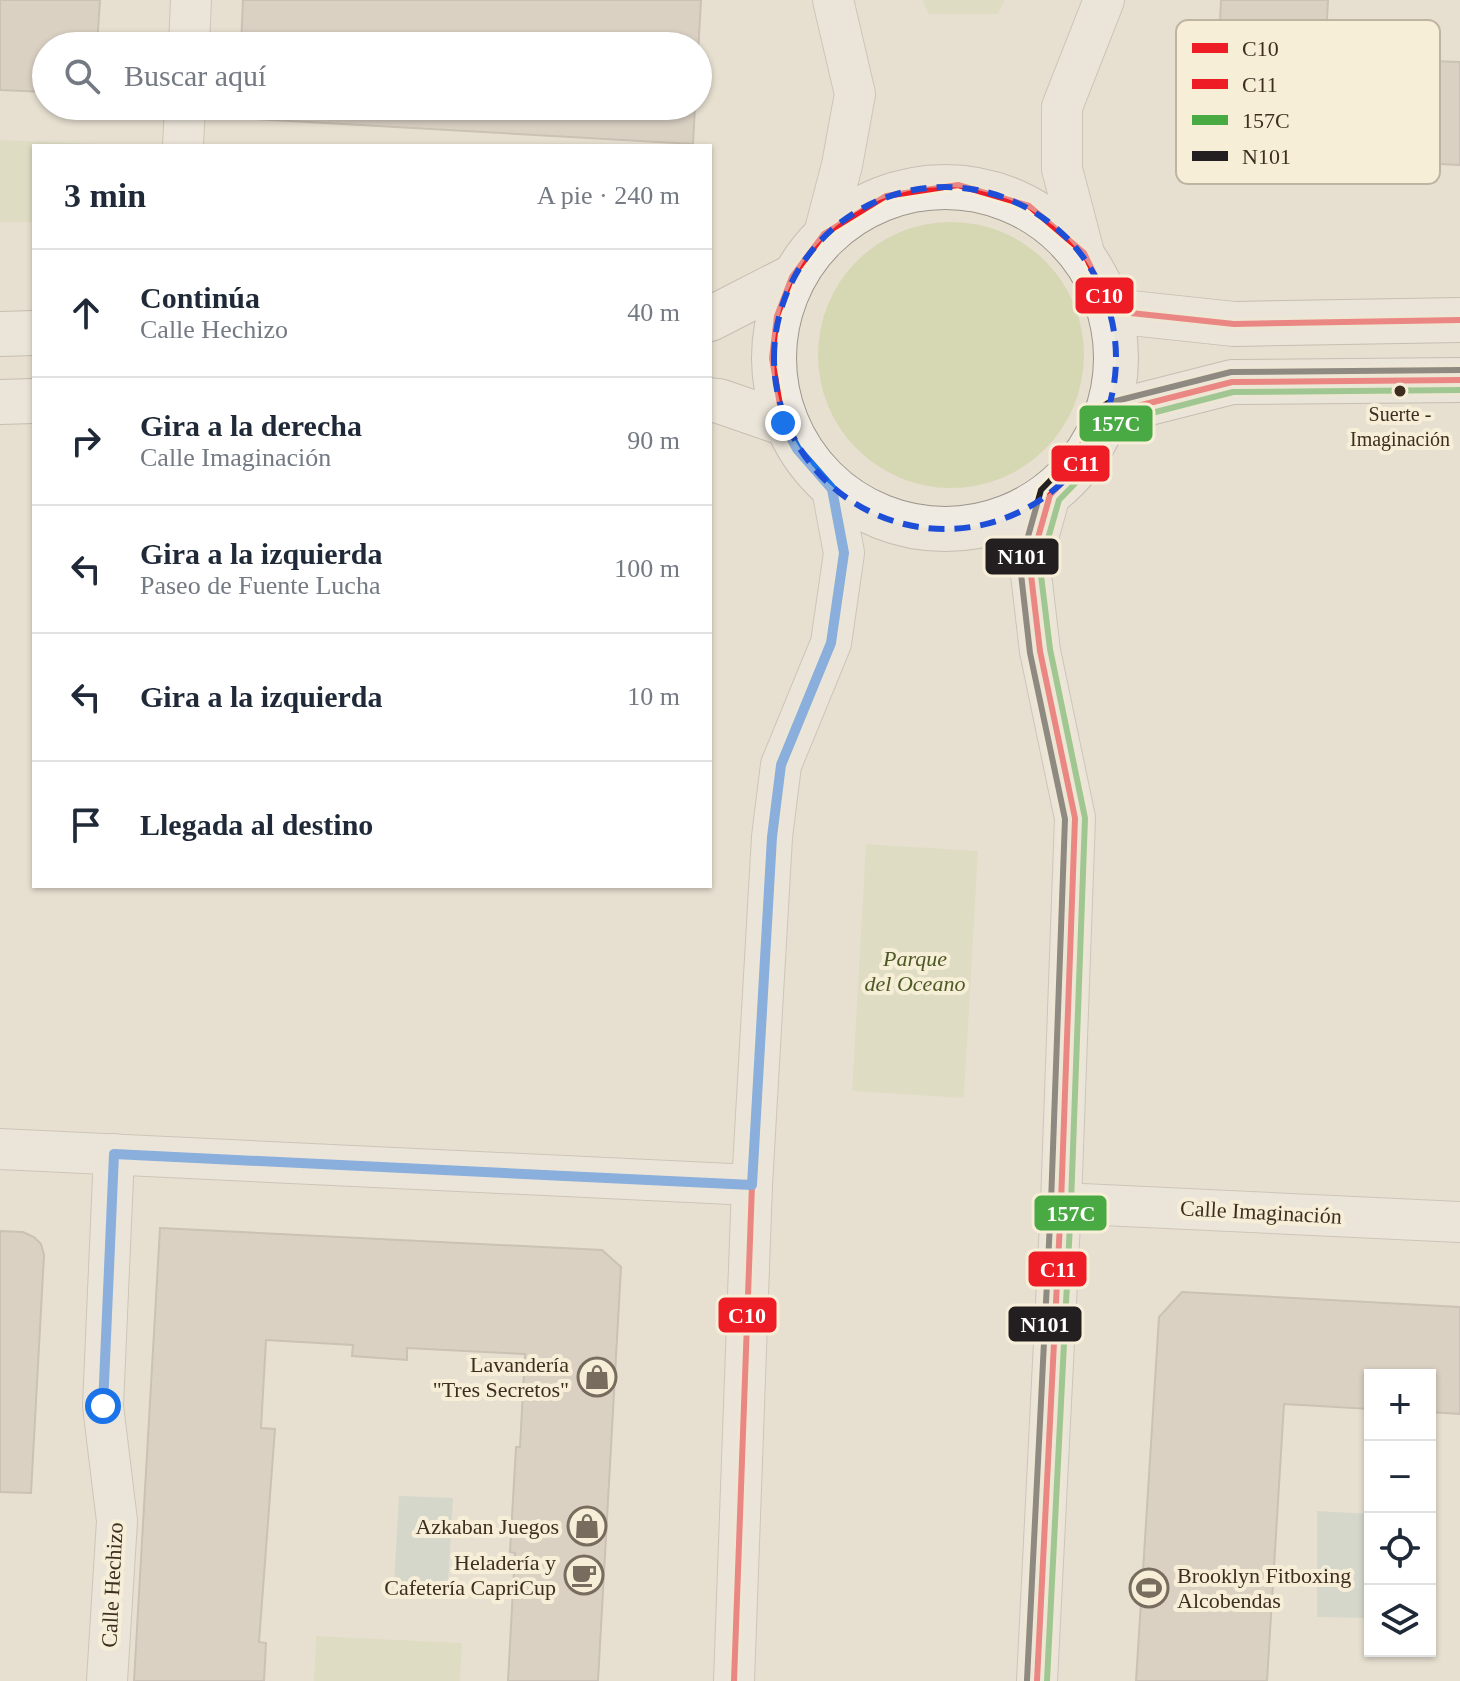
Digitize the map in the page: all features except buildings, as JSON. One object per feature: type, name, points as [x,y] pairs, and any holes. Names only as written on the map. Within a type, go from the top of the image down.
[{"type":"main road","points":[[958,185],[1029,206],[1084,253],[1112,311],[1119,362],[1110,413],[1086,458],[1050,495],[979,527],[901,525],[832,489],[797,449],[783,423],[772,358],[777,316],[792,277],[824,234],[886,196],[958,185]]},
{"type":"main road","points":[[712,318],[792,277]]},
{"type":"main road","points":[[1112,311],[1234,324],[1460,320]]},
{"type":"main road","points":[[0,334],[32,333]]},
{"type":"main road","points":[[1110,413],[1232,382],[1460,380]]},
{"type":"main road","points":[[0,402],[32,401]]},
{"type":"main road","points":[[712,401],[783,423]]},
{"type":"street","points":[[190,32],[191,0]]},
{"type":"street","points":[[824,234],[842,165],[855,94],[833,0]]},
{"type":"street","points":[[1084,253],[1062,169],[1062,107],[1104,0]]},
{"type":"street","points":[[183,144],[184,120]]},
{"type":"street","points":[[734,1681],[752,1185],[772,837],[781,765],[831,643],[844,553],[832,489]]},
{"type":"street","points":[[1037,1681],[1061,1203],[1075,818],[1040,651],[1030,566],[1050,495]]},
{"type":"street","points":[[0,1149],[752,1185]]},
{"type":"street","name":"Calle Hechizo","points":[[107,1681],[117,1521],[103,1406],[114,1154]]},
{"type":"street","name":"Calle Imaginación","points":[[1061,1203],[1460,1222]]},
{"type":"highlighted area","points":[[958,185],[1029,206],[1084,253],[1112,311],[1119,362],[1110,413],[1086,458],[1050,495],[979,527],[901,525],[832,489],[783,423],[772,358],[777,316],[792,277],[824,234],[886,196]]},
{"type":"green space","points":[[922,0],[1005,0],[998,14],[929,14]]},
{"type":"green space","points":[[0,140],[98,144],[32,144],[32,222],[0,222]]},
{"type":"green space","points":[[951,222],[1002,232],[1045,261],[1074,304],[1084,355],[1074,406],[1045,449],[1002,478],[951,488],[900,478],[857,449],[828,406],[818,355],[828,304],[857,261],[900,232]]},
{"type":"green space","name":"Parque del Oceano","points":[[866,844],[978,851],[964,1098],[852,1091]]},
{"type":"green space","points":[[316,1636],[462,1643],[460,1681],[314,1681]]},
{"type":"shaded area","points":[[399,1496],[453,1498],[448,1584],[394,1582]]},
{"type":"shaded area","points":[[1317,1511],[1364,1514],[1364,1618],[1317,1617]]},
{"type":"transit line","name":"C10","points":[[734,1681],[752,1185],[772,837],[781,765],[831,643],[844,553],[832,489],[797,449],[783,423],[772,358],[777,316],[792,277],[824,234],[886,196],[958,185],[1029,206],[1084,253],[1112,311],[1234,324],[1460,320]]},
{"type":"transit line","name":"N101","points":[[1027,1680],[1051,1203],[1065,819],[1030,653],[1020,565],[1041,490],[1078,452],[1102,407],[1108,403],[1231,372],[1460,370]]},
{"type":"transit line","name":"C11","points":[[1037,1681],[1061,1203],[1075,818],[1040,651],[1030,566],[1050,495],[1086,458],[1110,413],[1232,382],[1460,380]]},
{"type":"transit line","name":"157C","points":[[1047,1681],[1071,1204],[1085,818],[1050,649],[1040,567],[1059,500],[1094,464],[1117,422],[1233,392],[1460,390]]},
{"type":"place","name":"Suerte - Imaginación","points":[[1400,391]]},
{"type":"place","name":"Lavandería \"Tres Secretos\"","points":[[597,1377]]},
{"type":"place","name":"Azkaban Juegos","points":[[587,1526]]},
{"type":"place","name":"Heladería y Cafetería CapriCup","points":[[584,1575]]},
{"type":"place","name":"Brooklyn Fitboxing Alcobendas","points":[[1149,1588]]},
{"type":"route","points":[[103,1406],[114,1154],[752,1185],[772,837],[781,765],[831,643],[844,553],[832,489],[797,449],[783,423]]}]
